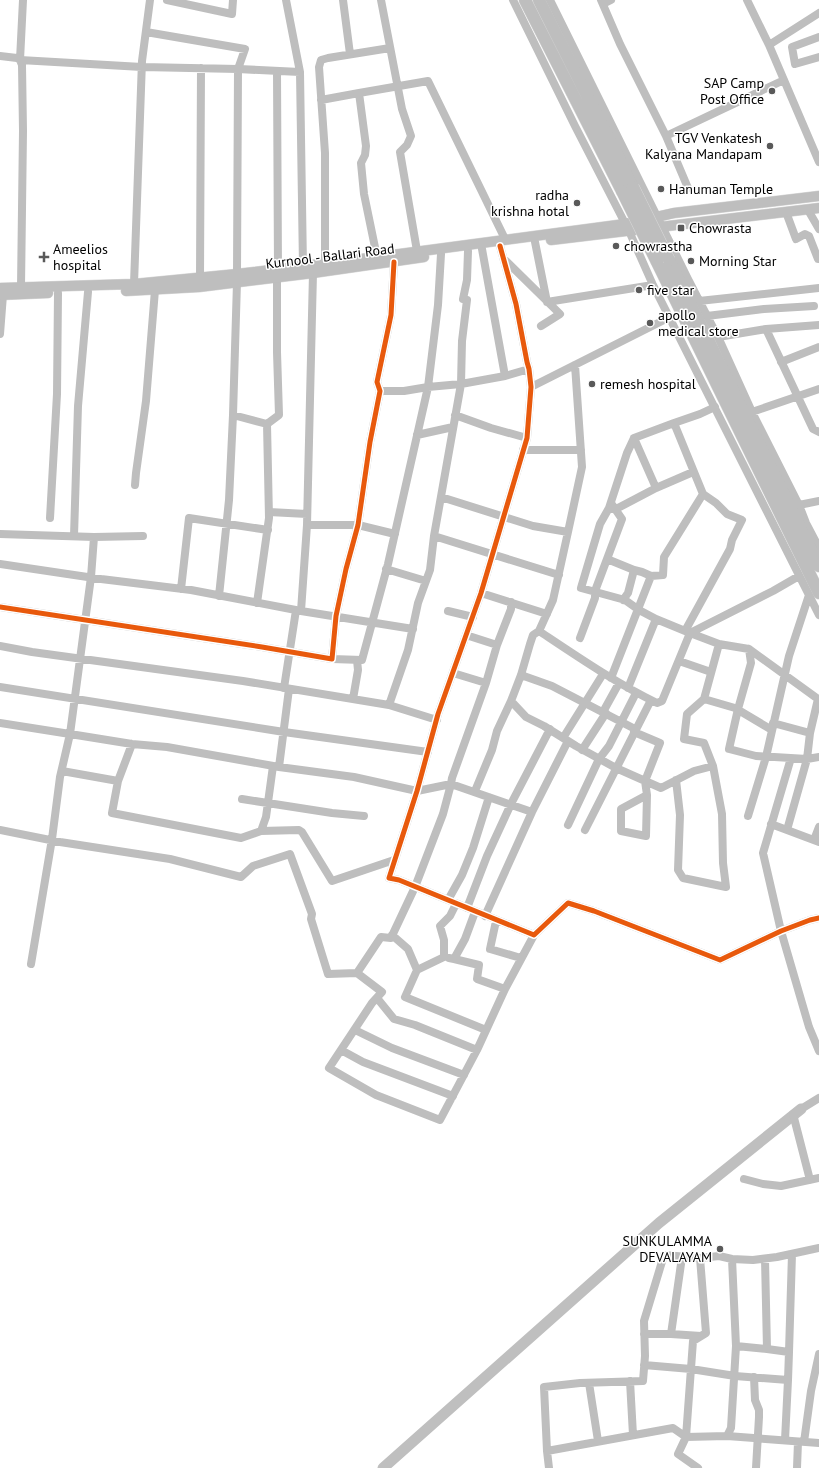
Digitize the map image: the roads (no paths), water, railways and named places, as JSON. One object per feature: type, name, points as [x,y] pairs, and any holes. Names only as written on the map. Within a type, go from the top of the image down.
[{"type":"highway","points":[[525,0],[657,262],[814,594]]},
{"type":"highway","points":[[539,0],[634,187],[819,566]]},
{"type":"main road","points":[[627,227],[674,213],[819,196]]},
{"type":"main road","name":"Kurnool - Ballari Road","points":[[1,293],[155,290],[278,273],[303,267],[417,251],[503,243],[627,227],[662,226],[819,208]]},
{"type":"main road","name":"Kurnool - Ballari Road","points":[[278,273],[313,273],[482,249],[503,243],[535,242],[627,227]]},
{"type":"main road","name":"Kurnool - Ballari Road","points":[[1,293],[21,287],[134,284],[200,278],[237,278]]},
{"type":"street","points":[[21,287],[23,131],[22,65],[20,60],[24,0]]},
{"type":"street","points":[[134,284],[142,67],[150,0]]},
{"type":"street","points":[[167,0],[232,14],[233,0]]},
{"type":"street","points":[[286,0],[300,72],[303,267]]},
{"type":"street","points":[[343,0],[350,54]]},
{"type":"street","points":[[381,0],[402,109],[411,136],[400,152],[417,251]]},
{"type":"street","points":[[513,0],[799,576],[814,594],[819,615]]},
{"type":"street","points":[[550,0],[718,338],[752,412],[819,548]]},
{"type":"street","points":[[747,0],[769,45],[819,162]]},
{"type":"street","points":[[605,1],[620,44],[666,136],[688,188]]},
{"type":"street","points":[[769,45],[819,13]]},
{"type":"street","points":[[146,32],[245,49],[238,70],[237,278],[233,415],[229,500],[219,596]]},
{"type":"street","points":[[819,37],[792,46],[795,64],[819,57]]},
{"type":"street","points":[[325,264],[325,153],[319,67],[321,60],[390,48]]},
{"type":"street","points":[[0,56],[20,60],[142,67],[300,72]]},
{"type":"street","points":[[200,278],[201,68]]},
{"type":"street","points":[[267,424],[279,415],[277,352],[277,71]]},
{"type":"street","points":[[666,136],[784,80]]},
{"type":"street","points":[[321,100],[428,81],[503,243],[504,258],[516,304],[529,369],[531,387],[527,438],[481,593],[437,720],[417,791],[388,878],[399,880],[496,921],[534,935]]},
{"type":"street","points":[[359,93],[366,146],[365,155],[361,163],[364,194],[377,257]]},
{"type":"street","points":[[808,210],[819,230]]},
{"type":"street","points":[[786,212],[796,239],[805,234],[809,236],[819,259]]},
{"type":"street","points":[[535,242],[547,302]]},
{"type":"street","points":[[482,249],[506,376]]},
{"type":"street","points":[[389,705],[408,650],[418,603],[430,570],[434,536],[461,384],[462,341],[467,300],[463,299],[467,280],[468,251]]},
{"type":"street","points":[[0,607],[86,619],[332,659],[362,660],[395,534],[428,387],[438,305],[441,254]]},
{"type":"street","points":[[504,258],[560,314],[541,326]]},
{"type":"street","points":[[332,659],[336,616],[346,569],[358,525],[370,442],[380,391],[377,382],[391,315],[394,262]]},
{"type":"street","points":[[261,831],[266,817],[284,732],[286,688],[290,652],[299,611],[307,524],[313,273]]},
{"type":"street","points":[[547,302],[654,284]]},
{"type":"street","points":[[699,301],[819,288]]},
{"type":"street","points":[[135,484],[146,401],[155,290]]},
{"type":"street","points":[[74,536],[78,406],[88,292]]},
{"type":"street","points":[[0,334],[1,293]]},
{"type":"street","points":[[50,518],[57,394],[58,293]]},
{"type":"street","points":[[707,316],[764,309],[814,306]]},
{"type":"street","points":[[531,387],[670,317]]},
{"type":"street","points":[[718,338],[766,329],[819,325]]},
{"type":"street","points":[[766,329],[813,429],[819,432]]},
{"type":"street","points":[[782,362],[819,347]]},
{"type":"street","points":[[475,791],[492,750],[497,731],[521,675],[533,635],[539,631],[553,600],[559,575],[582,467],[575,365]]},
{"type":"street","points":[[380,391],[404,391],[461,384],[506,376],[529,369]]},
{"type":"street","points":[[752,412],[819,389]]},
{"type":"street","points":[[715,407],[634,438],[627,453],[612,507],[600,524],[581,588],[623,600],[656,619],[719,644],[749,649],[769,665],[785,674],[818,699],[810,734],[807,759],[787,830]]},
{"type":"street","points":[[233,415],[267,424]]},
{"type":"street","points":[[455,415],[491,428],[527,438]]},
{"type":"street","points":[[539,631],[603,674],[636,693],[657,703],[662,701],[688,632],[730,549],[732,540],[742,520],[727,514],[716,503],[703,494],[674,423]]},
{"type":"street","points":[[256,603],[268,530],[267,424]]},
{"type":"street","points":[[417,435],[453,426]]},
{"type":"street","points":[[634,438],[656,488]]},
{"type":"street","points":[[523,450],[581,450]]},
{"type":"street","points":[[612,507],[693,472]]},
{"type":"street","points":[[607,559],[651,576],[663,574],[664,557],[703,494]]},
{"type":"street","points":[[441,497],[533,526],[568,532]]},
{"type":"street","points":[[799,505],[819,501]]},
{"type":"street","points":[[580,638],[595,598],[595,592],[622,520],[612,507]]},
{"type":"street","points":[[269,512],[307,514]]},
{"type":"street","points":[[181,589],[189,518],[268,530]]},
{"type":"street","points":[[307,524],[358,525],[395,534]]},
{"type":"street","points":[[0,534],[94,537],[143,536]]},
{"type":"street","points":[[434,536],[559,575]]},
{"type":"street","points":[[30,964],[52,839],[60,777],[70,734],[91,578],[94,537]]},
{"type":"street","points":[[0,564],[91,578],[181,589],[299,611],[413,629]]},
{"type":"street","points":[[386,569],[426,581]]},
{"type":"street","points":[[623,600],[628,593],[634,570]]},
{"type":"street","points":[[611,678],[639,610],[651,576]]},
{"type":"street","points":[[688,632],[773,591],[799,576]]},
{"type":"street","points":[[481,593],[547,614]]},
{"type":"street","points":[[748,816],[766,757],[789,656],[814,594]]},
{"type":"street","points":[[357,973],[381,937],[391,938],[415,887],[443,814],[452,778],[486,683],[512,602]]},
{"type":"street","points":[[448,611],[473,617]]},
{"type":"street","points":[[628,688],[656,619]]},
{"type":"street","points":[[466,635],[497,645]]},
{"type":"street","points":[[676,780],[680,815],[678,870],[683,878],[726,887],[723,864],[722,814],[713,766],[704,743],[684,739],[688,714],[704,699],[719,644]]},
{"type":"street","points":[[0,646],[79,659],[286,688],[389,705],[437,720]]},
{"type":"street","points":[[749,649],[751,663],[729,749],[766,757],[807,759],[819,757]]},
{"type":"street","points":[[352,699],[358,670],[357,660]]},
{"type":"street","points":[[678,661],[711,672]]},
{"type":"street","points":[[453,672],[486,683]]},
{"type":"street","points":[[484,916],[566,740],[585,703],[603,674]]},
{"type":"street","points":[[521,675],[552,686],[660,743],[645,781],[647,795],[646,836],[621,831],[621,809],[647,795]]},
{"type":"street","points":[[582,750],[604,713],[619,683]]},
{"type":"street","points":[[0,687],[284,732],[428,752]]},
{"type":"street","points":[[568,825],[599,759],[609,746],[636,693]]},
{"type":"street","points":[[704,699],[738,709],[773,726],[810,734]]},
{"type":"street","points":[[585,830],[651,700]]},
{"type":"street","points":[[511,701],[526,717],[550,729],[582,750],[616,768],[661,788],[694,771],[713,766]]},
{"type":"street","points":[[0,723],[132,744],[167,747],[276,766],[354,777],[417,791],[451,784],[475,791],[532,812]]},
{"type":"street","points":[[467,908],[487,856],[511,804],[550,729]]},
{"type":"street","points":[[132,744],[118,781],[112,813],[242,838],[261,831],[299,830],[302,832],[332,881],[394,860]]},
{"type":"street","points":[[792,758],[763,853],[781,931],[809,1027],[819,1051]]},
{"type":"street","points":[[62,771],[118,781]]},
{"type":"street","points":[[448,900],[462,875],[473,848],[489,797]]},
{"type":"street","points":[[242,799],[332,813],[364,816]]},
{"type":"street","points":[[771,824],[817,841],[819,827]]},
{"type":"street","points":[[0,830],[52,839],[60,842],[170,859],[241,877],[253,866],[290,854],[312,914],[311,919],[328,974],[357,973],[382,992],[329,1068],[376,1095],[440,1120],[477,1050],[521,958],[534,935],[568,903],[594,911],[720,960],[781,931],[819,918]]},
{"type":"street","points":[[444,957],[444,940],[440,926],[450,916],[456,904]]},
{"type":"street","points":[[454,959],[465,939],[476,912]]},
{"type":"street","points":[[496,921],[490,950],[521,958]]},
{"type":"street","points":[[392,935],[408,948],[417,970]]},
{"type":"street","points":[[486,1030],[405,997],[417,970],[444,957],[454,959],[478,965],[476,979],[506,989]]},
{"type":"street","points":[[377,998],[394,1019],[415,1024],[477,1050]]},
{"type":"street","points":[[355,1030],[392,1048],[464,1075]]},
{"type":"street","points":[[341,1050],[363,1062],[453,1096]]},
{"type":"street","points":[[810,1180],[794,1114],[819,1098]]},
{"type":"street","points":[[744,1179],[763,1184],[781,1186],[819,1178]]},
{"type":"street","points":[[549,1468],[546,1451],[544,1387],[589,1383],[643,1381],[644,1321],[664,1255],[700,1258],[719,1256],[732,1259],[753,1260],[819,1248],[819,1255]]},
{"type":"street","points":[[785,1440],[792,1254]]},
{"type":"street","points":[[671,1334],[682,1256]]},
{"type":"street","points":[[698,1468],[678,1454],[686,1437],[693,1341],[706,1333],[700,1258]]},
{"type":"street","points":[[727,1436],[730,1428],[736,1346],[732,1259]]},
{"type":"street","points":[[765,1259],[767,1349]]},
{"type":"street","points":[[644,1334],[701,1336]]},
{"type":"street","points":[[736,1346],[789,1352]]},
{"type":"street","points":[[797,1468],[819,1354]]},
{"type":"street","points":[[644,1365],[691,1369],[735,1376],[788,1380]]},
{"type":"street","points":[[754,1377],[755,1400],[759,1410],[756,1468]]},
{"type":"street","points":[[630,1381],[634,1435]]},
{"type":"street","points":[[589,1383],[598,1441]]},
{"type":"street","points":[[546,1451],[673,1428],[686,1437],[727,1436],[819,1444]]},
{"type":"waterway","points":[[383,1468],[659,1223],[801,1109]]},
{"type":"place","name":"SAP Camp Post Office","points":[[772,91]]},
{"type":"place","name":"TGV Venkatesh Kalyana Mandapam","points":[[770,146]]},
{"type":"place","name":"Hanuman Temple","points":[[661,189]]},
{"type":"place","name":"radha krishna hotal","points":[[577,203]]},
{"type":"place","name":"Chowrasta","points":[[681,228]]},
{"type":"place","name":"chowrastha","points":[[616,246]]},
{"type":"place","name":"Ameelios hospital","points":[[44,257]]},
{"type":"place","name":"Morning Star","points":[[691,261]]},
{"type":"place","name":"five star","points":[[639,290]]},
{"type":"place","name":"apollo medical store","points":[[650,323]]},
{"type":"place","name":"remesh hospital","points":[[592,384]]},
{"type":"place","name":"SUNKULAMMA DEVALAYAM","points":[[720,1249]]}]
